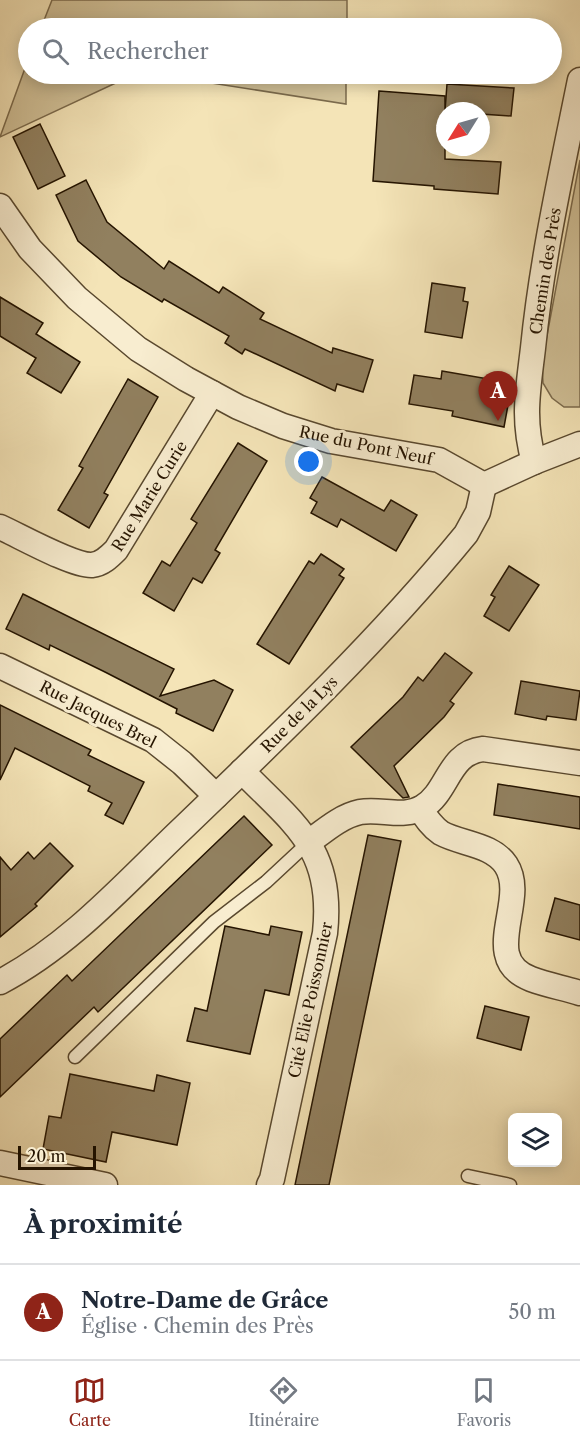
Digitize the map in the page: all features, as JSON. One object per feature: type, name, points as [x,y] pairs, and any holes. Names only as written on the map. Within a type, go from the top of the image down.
[{"type":"street","name":"Chemin des Près","points":[[534,462],[526,424],[535,328],[541,282],[580,80]]},
{"type":"street","name":"Rue du Pont Neuf","points":[[0,206],[46,268],[95,315],[138,349],[212,393],[258,417],[306,434],[356,446],[439,460],[484,485]]},
{"type":"street","name":"Rue Marie Curie","points":[[0,527],[76,562],[94,565],[102,562],[116,550],[212,393]]},
{"type":"street","points":[[484,485],[580,444]]},
{"type":"street","name":"Rue de la Lys","points":[[0,982],[44,954],[82,923],[242,771],[345,668],[458,544],[473,522],[484,485]]},
{"type":"street","name":"Rue Jacques Brel","points":[[0,666],[153,740],[182,763],[216,796]]},
{"type":"street","points":[[309,842],[337,822],[357,813],[374,811],[404,813],[420,809],[433,800],[459,759],[475,750],[483,749],[580,763]]},
{"type":"street","name":"Cité Elie Poissonnier","points":[[242,771],[309,842],[322,868],[327,898],[325,933],[269,1185]]},
{"type":"street","points":[[420,809],[429,823],[442,834],[489,851],[506,865],[513,887],[505,940],[506,951],[515,967],[531,979],[580,993]]},
{"type":"street","points":[[0,1163],[105,1185]]},
{"type":"lane","points":[[75,1057],[214,922],[257,889],[309,842]]},
{"type":"lane","points":[[468,1176],[510,1185]]},
{"type":"shaded area","points":[[52,0],[347,0],[347,18],[45,18]]},
{"type":"shaded area","points":[[19,84],[114,84],[0,137]]},
{"type":"shaded area","points":[[218,84],[346,84],[346,104]]},
{"type":"shaded area","points":[[580,160],[580,407],[564,407],[552,398],[543,383],[542,362]]},
{"type":"building","points":[[447,84],[514,88],[511,116],[490,115],[490,102],[446,102]]},
{"type":"building","points":[[379,91],[445,96],[445,102],[436,102],[436,156],[445,156],[445,159],[501,162],[498,194],[373,181]]},
{"type":"building","points":[[40,124],[65,176],[38,189],[13,137]]},
{"type":"building","points":[[86,180],[107,222],[164,269],[169,261],[219,293],[223,287],[264,313],[260,319],[332,353],[333,348],[373,360],[363,392],[337,384],[335,391],[245,349],[242,354],[225,343],[229,336],[164,299],[162,302],[121,277],[78,241],[56,195]]},
{"type":"building","points":[[432,283],[465,288],[463,301],[468,302],[462,338],[425,332]]},
{"type":"building","points":[[0,297],[43,323],[36,334],[80,362],[61,393],[27,373],[36,358],[0,336]]},
{"type":"building","points":[[442,371],[512,383],[504,427],[452,416],[453,411],[409,404],[414,375],[441,379]]},
{"type":"building","points":[[128,379],[158,397],[104,493],[108,495],[89,528],[58,510],[83,468],[79,466]]},
{"type":"building","points":[[238,443],[267,461],[215,550],[220,553],[202,583],[193,578],[174,611],[143,593],[162,561],[170,566],[197,523],[191,519]]},
{"type":"building","points":[[322,477],[384,511],[391,500],[417,515],[396,551],[341,519],[337,527],[311,513],[317,502],[310,498]]},
{"type":"building","points":[[321,554],[344,569],[339,575],[344,578],[289,664],[257,644],[309,561],[314,564]]},
{"type":"building","points":[[509,566],[539,585],[509,631],[484,616],[495,597],[491,595]]},
{"type":"building","points":[[23,594],[174,669],[160,696],[214,680],[233,690],[213,731],[176,713],[177,709],[105,672],[50,645],[49,650],[6,629]]},
{"type":"building","points":[[445,653],[472,673],[450,701],[454,704],[444,717],[394,766],[409,797],[403,798],[351,747],[403,697],[418,677],[423,681]]},
{"type":"building","points":[[521,681],[580,691],[576,720],[547,716],[546,720],[515,714]]},
{"type":"building","points":[[0,705],[91,750],[88,755],[144,782],[123,824],[105,815],[112,803],[88,791],[90,786],[15,748],[0,780]]},
{"type":"building","points":[[498,784],[580,797],[580,829],[494,815]]},
{"type":"building","points":[[244,816],[272,845],[98,1012],[94,1007],[0,1097],[0,1039],[67,975],[72,981]]},
{"type":"building","points":[[368,835],[401,841],[329,1185],[295,1185]]},
{"type":"building","points":[[50,843],[73,866],[35,904],[37,906],[0,937],[0,857],[11,870],[28,852],[34,859]]},
{"type":"building","points":[[555,898],[580,905],[580,940],[546,931]]},
{"type":"building","points":[[225,926],[269,935],[271,926],[302,932],[289,995],[265,990],[250,1054],[187,1041],[195,1008],[207,1011]]},
{"type":"building","points":[[485,1006],[529,1017],[521,1050],[477,1038]]},
{"type":"building","points":[[70,1074],[154,1091],[157,1075],[190,1083],[177,1145],[112,1132],[106,1162],[43,1149],[49,1116],[61,1118]]},
{"type":"place","name":"Notre-Dame de Grâce","points":[[498,421]]}]
